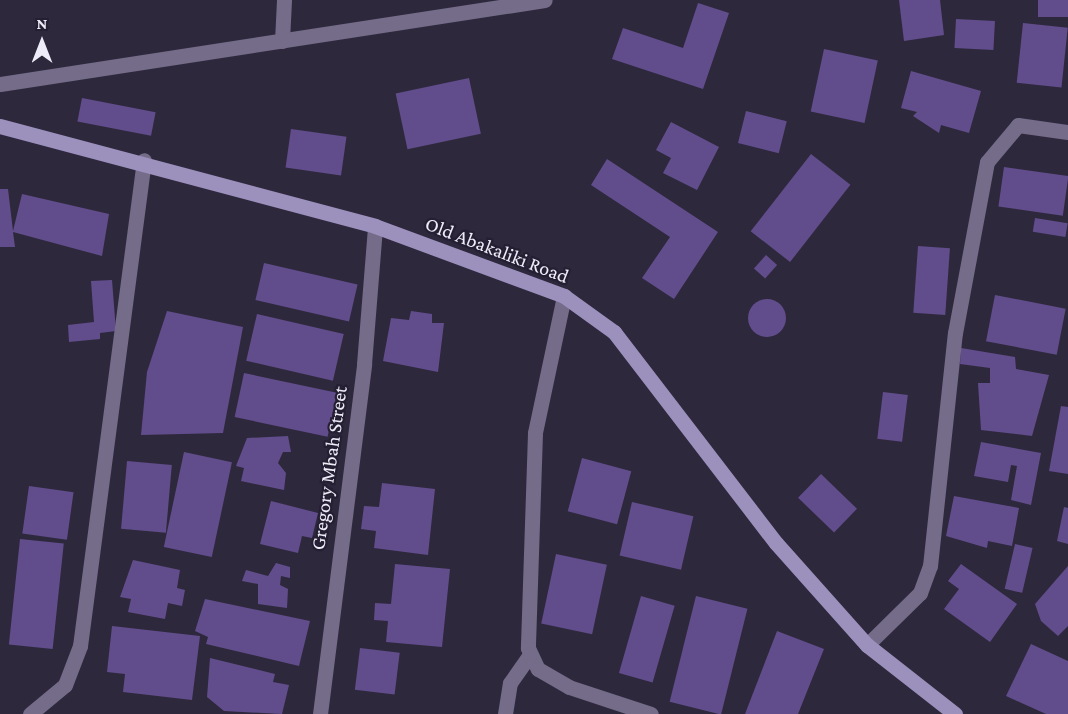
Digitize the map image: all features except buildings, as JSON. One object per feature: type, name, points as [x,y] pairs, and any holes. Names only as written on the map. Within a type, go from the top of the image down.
[{"type":"main road","name":"Old Abakaliki Road","points":[[0,126],[144,160],[375,226],[564,296],[614,332],[776,543],[867,645],[955,714]]},
{"type":"street","points":[[282,41],[284,0]]},
{"type":"street","points":[[0,84],[545,0]]},
{"type":"street","points":[[867,645],[920,593],[930,566],[955,333],[987,162],[1018,125],[1068,132]]},
{"type":"street","points":[[30,714],[65,685],[80,646],[144,160]]},
{"type":"street","name":"Gregory Mbah Street","points":[[320,714],[364,364],[375,226]]},
{"type":"street","points":[[564,296],[535,434],[530,654],[538,669],[569,687],[651,714]]},
{"type":"street","points":[[505,714],[510,683],[530,654]]}]
